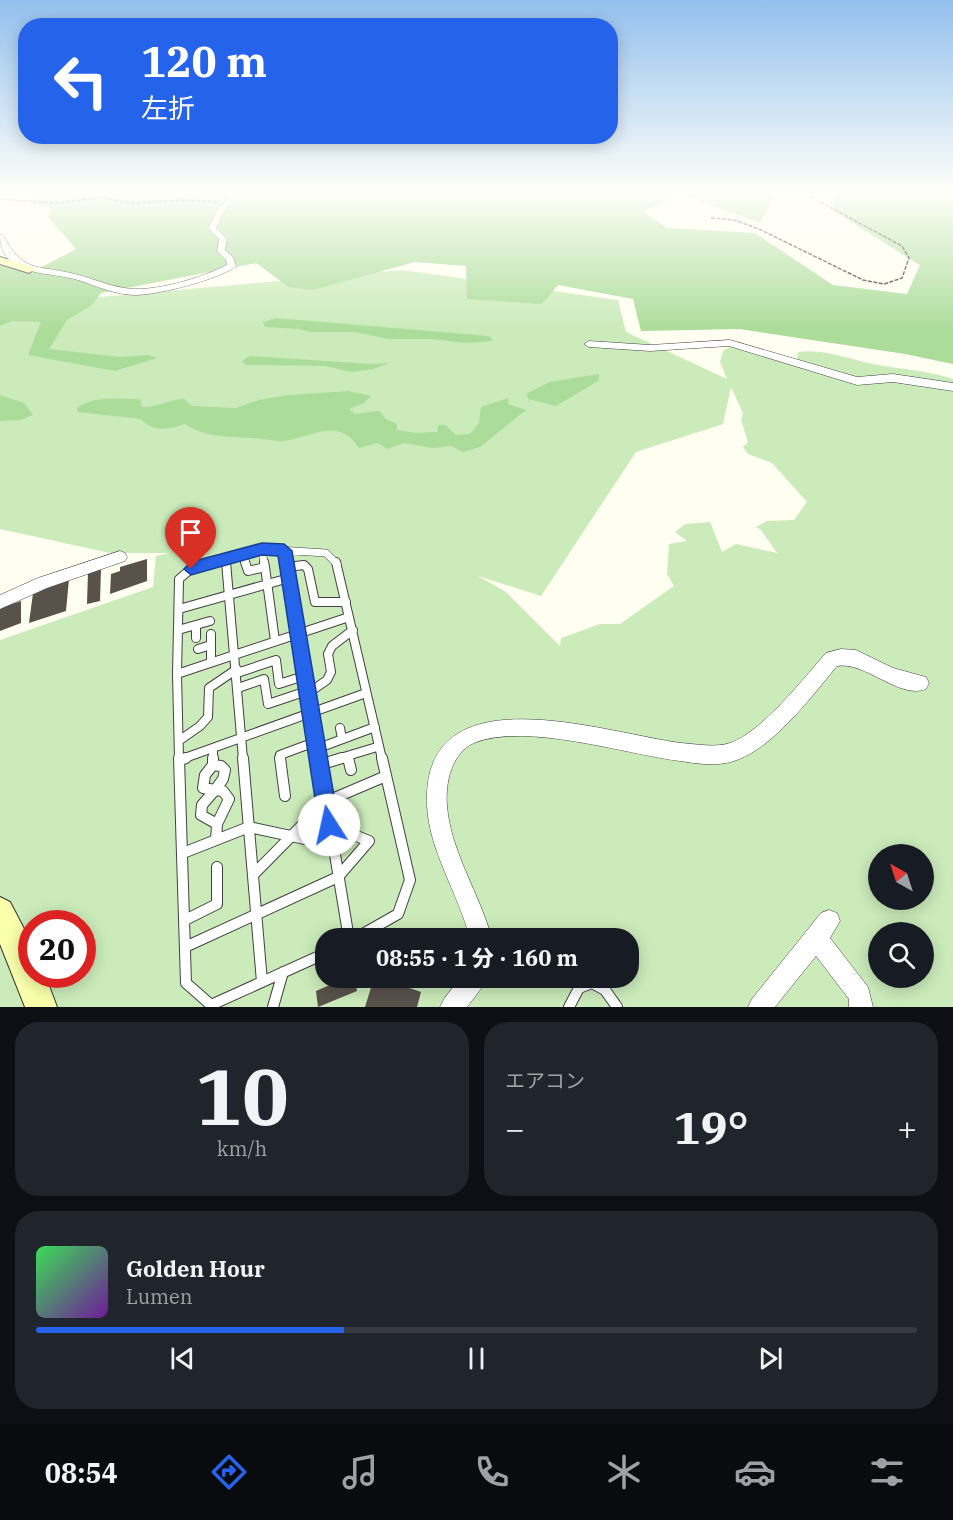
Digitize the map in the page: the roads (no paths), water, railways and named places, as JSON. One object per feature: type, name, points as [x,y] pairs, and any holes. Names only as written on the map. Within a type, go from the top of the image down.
[{"type":"street","points":[[0,238],[3,246],[29,269]]},
{"type":"street","points":[[0,260],[29,269],[78,277],[102,286],[138,292],[213,275],[232,266],[230,259],[221,250],[222,238]]},
{"type":"street","points":[[589,344],[650,348],[730,343],[857,381],[893,378],[953,387]]},
{"type":"street","points":[[0,602],[43,583],[120,557]]},
{"type":"street","points":[[478,928],[441,830],[437,804],[441,765],[453,746],[469,735],[518,728],[658,749],[727,754],[752,740],[783,715],[832,659],[842,656],[861,659],[891,675],[920,683]]},
{"type":"street","points":[[0,912],[28,970],[40,1007]]},
{"type":"street","points":[[760,1007],[822,930],[860,995],[861,1007]]},
{"type":"street","points":[[452,1007],[467,988]]},
{"type":"lane","points":[[262,549],[275,641]]},
{"type":"lane","points":[[315,958],[211,1005],[186,983],[177,674],[179,579],[191,569],[262,549],[326,553],[336,560],[375,727],[377,747],[410,880],[398,914],[373,928]]},
{"type":"lane","points":[[284,551],[347,928]]},
{"type":"lane","points":[[243,554],[248,571],[265,567]]},
{"type":"lane","points":[[226,560],[262,982]]},
{"type":"lane","points":[[287,567],[304,565],[309,569],[312,575],[311,595],[315,602],[326,604],[346,602]]},
{"type":"lane","points":[[179,609],[289,578]]},
{"type":"lane","points":[[177,674],[349,617]]},
{"type":"lane","points":[[178,630],[210,621]]},
{"type":"lane","points":[[196,625],[196,638]]},
{"type":"lane","points":[[238,688],[264,679],[268,704],[307,693],[327,680],[331,672],[328,654],[332,646],[353,630]]},
{"type":"lane","points":[[211,634],[211,662]]},
{"type":"lane","points":[[198,649],[211,645]]},
{"type":"lane","points":[[180,740],[209,718],[211,709],[207,698],[209,688],[237,671],[276,660],[279,684],[304,676]]},
{"type":"lane","points":[[180,760],[366,693]]},
{"type":"lane","points":[[285,796],[280,755],[342,739],[375,727]]},
{"type":"lane","points":[[340,729],[342,739]]},
{"type":"lane","points":[[319,765],[377,747]]},
{"type":"lane","points":[[213,748],[213,765],[202,780],[203,788],[223,791],[229,799],[217,824],[216,840]]},
{"type":"lane","points":[[348,756],[351,770]]},
{"type":"lane","points":[[213,765],[221,766],[225,770],[223,779],[202,805],[201,815],[217,824]]},
{"type":"lane","points":[[252,875],[325,802],[386,776]]},
{"type":"lane","points":[[185,947],[338,877],[369,841],[329,825]]},
{"type":"lane","points":[[183,854],[249,827],[333,845]]},
{"type":"lane","points":[[185,920],[217,904],[217,867]]},
{"type":"lane","points":[[273,1007],[284,972]]},
{"type":"lane","points":[[569,1007],[574,992],[581,984],[591,982],[610,994],[616,1007]]}]
